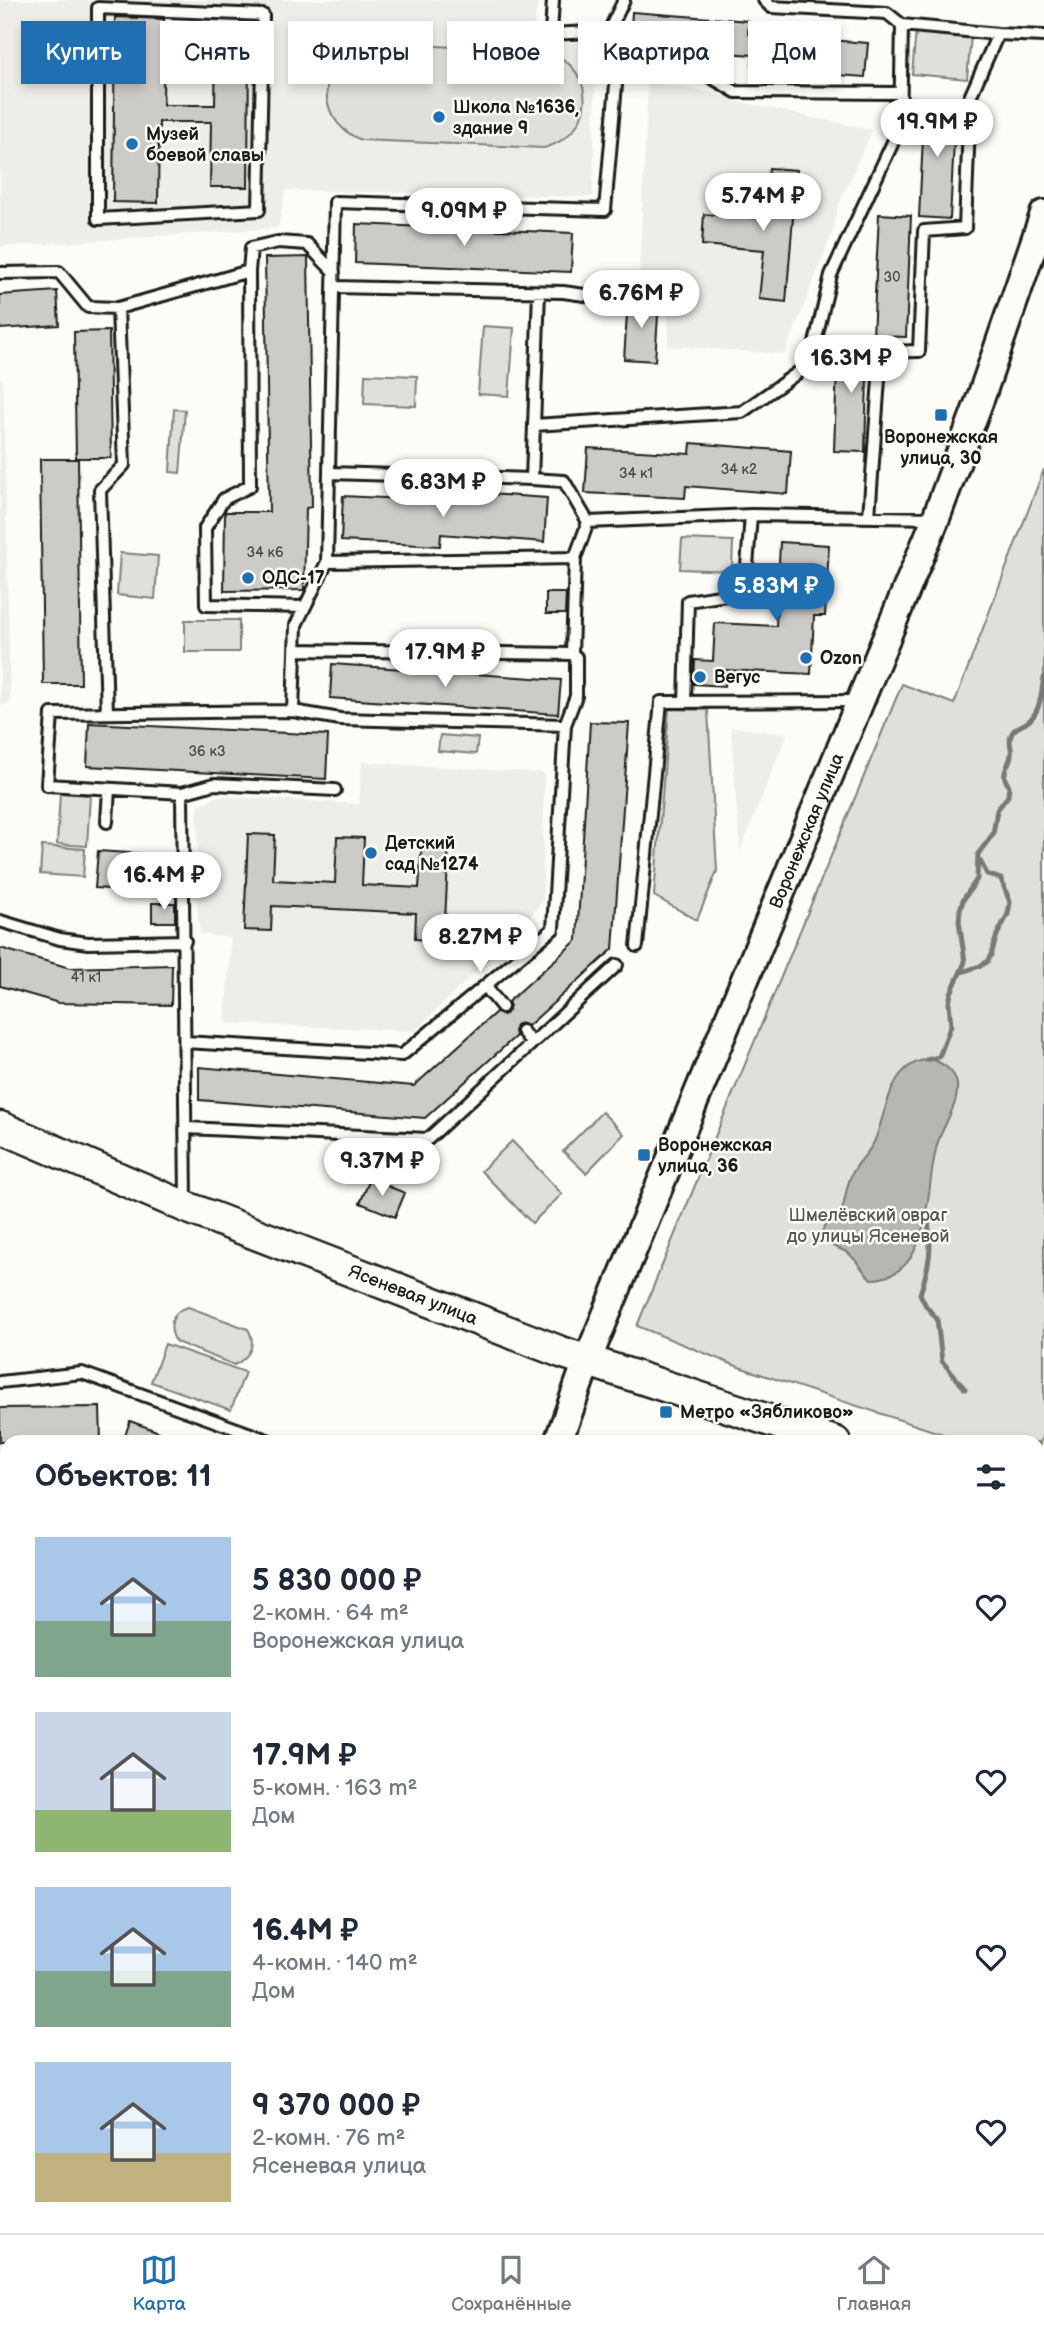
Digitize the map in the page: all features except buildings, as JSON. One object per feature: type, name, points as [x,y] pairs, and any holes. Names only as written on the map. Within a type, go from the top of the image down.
[{"type":"main road","name":"Ясеневая улица","points":[[0,1127],[186,1207],[587,1361],[814,1435]]},
{"type":"street","name":"Воронежская улица","points":[[561,1435],[587,1361],[936,518],[1044,215]]},
{"type":"lane","points":[[553,0],[551,34],[578,33]]},
{"type":"lane","points":[[614,21],[624,0]]},
{"type":"lane","points":[[764,0],[771,7],[887,13],[902,25],[1044,36]]},
{"type":"lane","points":[[887,0],[887,13]]},
{"type":"lane","points":[[98,8],[264,15],[259,210],[98,219],[98,8]]},
{"type":"lane","points":[[534,425],[742,412],[810,365],[831,275],[900,127],[902,25]]},
{"type":"lane","points":[[869,516],[881,352],[919,351],[925,231],[965,228],[970,97],[998,34]]},
{"type":"lane","points":[[293,711],[296,625],[327,562],[335,202],[605,210],[616,84]]},
{"type":"lane","points":[[723,84],[736,92],[900,93]]},
{"type":"lane","points":[[305,607],[206,605],[205,528],[224,499],[250,486],[251,248],[278,242],[307,244],[334,272]]},
{"type":"lane","points":[[0,273],[59,272],[88,307],[118,308],[249,271]]},
{"type":"lane","points":[[334,287],[540,292],[599,297]]},
{"type":"lane","points":[[532,479],[540,292]]},
{"type":"lane","points":[[107,713],[100,490],[124,465],[118,308]]},
{"type":"lane","points":[[329,473],[564,481],[589,522]]},
{"type":"lane","points":[[685,702],[688,601],[745,592],[751,515]]},
{"type":"lane","points":[[589,522],[751,515],[936,518]]},
{"type":"lane","points":[[572,654],[575,558],[589,522]]},
{"type":"lane","points":[[327,562],[575,558]]},
{"type":"lane","points":[[186,1042],[402,1055],[553,929],[565,725],[576,696],[576,657],[572,654],[295,650]]},
{"type":"lane","points":[[637,946],[661,702],[861,701]]},
{"type":"lane","points":[[335,790],[214,784],[182,793],[47,785],[52,714],[293,711],[340,719],[565,725]]},
{"type":"lane","points":[[107,822],[109,789]]},
{"type":"lane","points":[[182,793],[186,1207]]},
{"type":"lane","points":[[0,921],[60,939],[88,943],[185,941]]},
{"type":"lane","points":[[186,1128],[428,1139],[617,965]]},
{"type":"lane","points":[[485,986],[502,1007]]},
{"type":"lane","points":[[522,1031],[532,1043]]},
{"type":"lane","points":[[0,1382],[82,1373],[253,1435]]},
{"type":"shaded area","points":[[0,0],[538,0],[535,21],[447,21],[447,84],[564,84],[564,42],[578,43],[578,84],[595,84],[593,197],[286,190],[278,228],[0,247]]},
{"type":"shaded area","points":[[648,84],[664,84],[737,98],[740,102],[872,130],[837,209],[833,231],[785,354],[668,346],[670,278],[639,277]]},
{"type":"shaded area","points":[[0,379],[3,379],[10,703],[0,705]]},
{"type":"shaded area","points":[[731,727],[787,734],[740,852]]},
{"type":"shaded area","name":"Детский сад №1274","points":[[362,762],[544,773],[543,900],[524,924],[415,1031],[225,1023],[231,938],[200,934],[197,909],[198,806],[218,796],[359,804]]},
{"type":"shaded area","points":[[932,1059],[950,1070],[956,1080],[957,1095],[938,1142],[923,1226],[917,1246],[906,1263],[892,1275],[871,1279],[848,1253],[829,1244],[820,1235],[826,1224],[839,1217],[851,1176],[875,1140],[887,1101],[898,1077],[918,1062]]},
{"type":"green space","points":[[916,30],[971,36],[967,79],[912,74]]},
{"type":"green space","points":[[433,46],[447,47],[447,84],[564,84],[564,60],[577,73],[578,84],[583,87],[584,102],[581,117],[573,130],[561,141],[544,148],[361,140],[344,129],[333,116],[327,100],[327,84],[433,84]]},
{"type":"green space","points":[[483,326],[514,328],[509,396],[478,394]]},
{"type":"green space","points":[[365,374],[417,376],[416,406],[364,404]]},
{"type":"green space","points":[[174,409],[185,410],[180,473],[170,472]]},
{"type":"green space","name":"Шмелёвский овраг до улицы Ясеневой","points":[[1044,469],[1042,1435],[946,1435],[739,1367],[637,1326],[902,684],[954,704]]},
{"type":"green space","points":[[682,539],[733,541],[732,571],[680,569]]},
{"type":"green space","points":[[120,553],[158,556],[155,599],[117,595]]},
{"type":"green space","points":[[185,620],[239,620],[239,652],[185,652]]},
{"type":"green space","points":[[669,709],[708,710],[717,871],[697,920],[654,896]]},
{"type":"green space","points":[[440,735],[478,738],[476,754],[438,751]]},
{"type":"green space","points":[[60,793],[90,795],[87,846],[57,844]]},
{"type":"green space","points":[[42,846],[85,849],[83,877],[40,874]]},
{"type":"green space","points":[[602,1112],[624,1134],[586,1173],[563,1151]]},
{"type":"green space","points":[[512,1141],[562,1194],[532,1223],[481,1171]]},
{"type":"green space","points":[[188,1307],[248,1329],[252,1340],[244,1359],[234,1365],[176,1342],[172,1321],[177,1312]]},
{"type":"green space","points":[[165,1344],[245,1372],[231,1410],[151,1382]]},
{"type":"waterway","points":[[926,1060],[939,1057],[951,1025],[951,993],[965,962],[960,910],[963,900],[977,879],[978,854],[993,834],[997,810],[1008,796],[1009,786],[1005,774],[1010,760],[1011,736],[1016,729],[1030,720],[1036,711],[1044,678]]},
{"type":"waterway","points":[[962,972],[987,962],[1008,914],[1010,902],[1001,879],[987,874],[980,861]]},
{"type":"waterway","points":[[927,1213],[930,1254],[920,1294],[937,1319],[942,1361],[965,1389]]},
{"type":"place","name":"Школа №1636, здание 9","points":[[439,117]]},
{"type":"place","name":"Музей боевой славы","points":[[132,144]]},
{"type":"place","name":"Воронежская улица, 30","points":[[941,415]]},
{"type":"place","name":"ОДС-17","points":[[248,578]]},
{"type":"place","name":"Ozon","points":[[806,658]]},
{"type":"place","name":"Вегус","points":[[700,677]]},
{"type":"place","name":"Детский сад №1274","points":[[371,853]]},
{"type":"place","name":"Воронежская улица, 36","points":[[644,1155]]},
{"type":"place","name":"Метро «Зябликово»","points":[[666,1412]]}]
